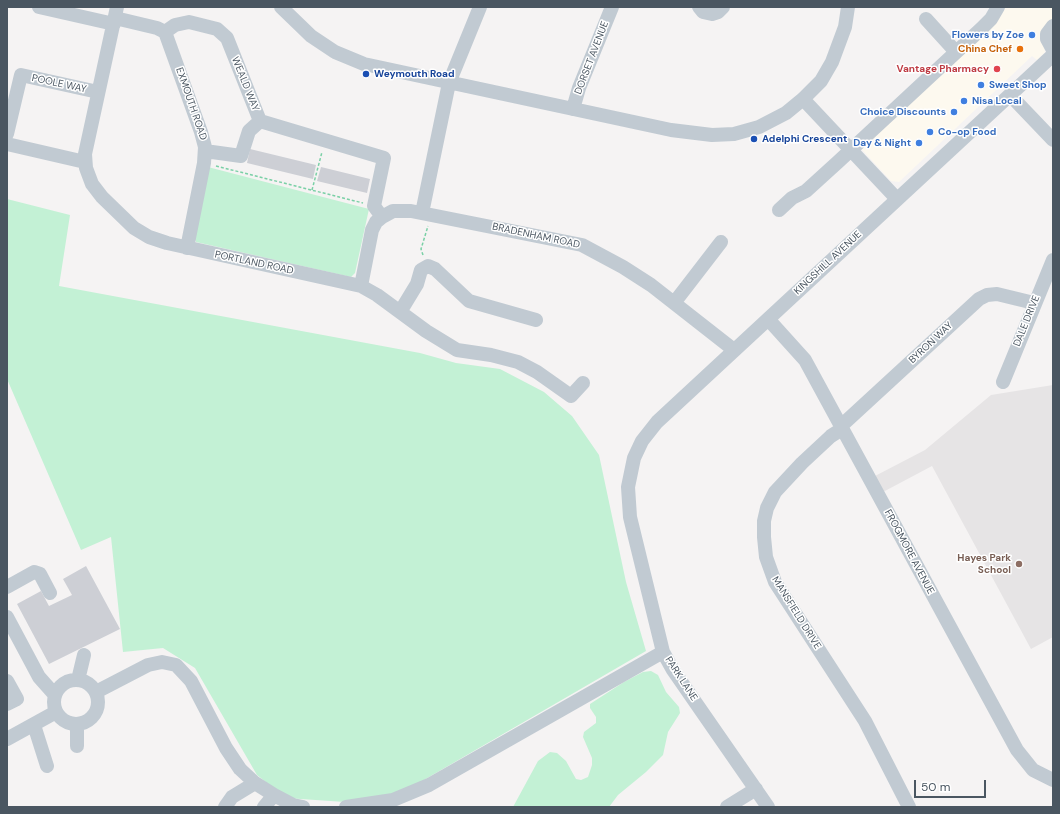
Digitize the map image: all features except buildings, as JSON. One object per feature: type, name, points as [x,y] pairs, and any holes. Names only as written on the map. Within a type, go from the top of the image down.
[{"type":"street","points":[[39,7],[115,17],[157,28],[164,32]]},
{"type":"street","points":[[281,7],[311,36],[348,58],[380,68],[671,130],[722,135],[759,127],[786,113],[821,81],[832,62],[845,27],[848,7]]},
{"type":"street","points":[[427,214],[449,83],[480,7]]},
{"type":"street","name":"DORSET AVENUE","points":[[573,109],[579,88],[612,7]]},
{"type":"street","points":[[699,7],[703,12],[712,14],[718,12],[723,7]]},
{"type":"street","points":[[779,210],[792,198],[806,191],[960,49],[991,19],[998,7]]},
{"type":"street","name":"PORTLAND ROAD","points":[[115,17],[85,154],[85,162],[92,184],[126,222],[149,237],[187,248],[361,286],[377,295],[450,346],[464,352],[490,355],[518,362],[537,372],[570,396],[582,383]]},
{"type":"street","points":[[926,19],[960,49]]},
{"type":"street","name":"WEALD WAY","points":[[164,32],[175,25],[189,22],[212,26],[223,34],[260,121],[384,158],[378,211]]},
{"type":"street","points":[[1053,26],[1047,39],[1053,50]]},
{"type":"street","name":"EXMOUTH ROAD","points":[[164,32],[201,132],[205,157],[187,248]]},
{"type":"street","name":"KINGSHILL AVENUE","points":[[628,487],[634,458],[648,432],[734,350],[1053,55]]},
{"type":"street","name":"POOLE WAY","points":[[7,134],[21,75],[98,92]]},
{"type":"street","points":[[1010,95],[1053,140]]},
{"type":"street","points":[[803,99],[897,199]]},
{"type":"street","points":[[205,157],[241,156],[249,131],[260,121]]},
{"type":"street","points":[[7,144],[85,162]]},
{"type":"street","name":"BRADENHAM ROAD","points":[[378,211],[399,210],[427,214],[582,245],[622,267],[674,303],[734,350]]},
{"type":"street","points":[[361,286],[372,230],[378,211]]},
{"type":"street","points":[[674,303],[721,242]]},
{"type":"street","name":"DALE DRIVE","points":[[1003,382],[1034,303],[1053,260]]},
{"type":"street","points":[[400,312],[417,284],[421,270],[425,267],[435,269],[469,301],[536,320]]},
{"type":"street","name":"BYRON WAY","points":[[841,428],[979,299],[997,294],[1034,303]]},
{"type":"street","name":"FROGMORE AVENUE","points":[[768,319],[805,360],[1017,750],[1032,770],[1053,780]]},
{"type":"street","name":"MANSFIELD DRIVE","points":[[841,428],[802,463],[775,492],[767,508],[764,521],[766,556],[775,582],[870,731],[909,807]]},
{"type":"street","name":"PARK LANE","points":[[628,487],[632,524],[663,652],[673,670],[768,807]]},
{"type":"street","points":[[7,587],[34,572],[40,574],[50,593]]},
{"type":"street","points":[[7,617],[39,677],[55,695]]},
{"type":"street","points":[[346,807],[388,801],[416,791],[663,652]]},
{"type":"street","points":[[78,680],[84,655]]},
{"type":"street","points":[[96,692],[148,665],[162,662],[176,666],[191,681],[233,759],[255,783],[269,803],[302,807]]},
{"type":"street","points":[[78,680],[88,684],[96,692],[98,700],[95,713],[86,722],[77,724],[67,722],[56,712],[54,704],[55,695],[66,682],[78,680]]},
{"type":"street","points":[[7,681],[17,699],[7,704]]},
{"type":"street","points":[[7,739],[56,712]]},
{"type":"street","points":[[77,724],[77,746]]},
{"type":"street","points":[[34,725],[47,766]]},
{"type":"street","points":[[225,807],[232,797],[255,783]]},
{"type":"street","points":[[727,807],[756,789]]},
{"type":"path","points":[[312,190],[325,140]]},
{"type":"path","points":[[205,157],[378,211]]},
{"type":"path","points":[[425,267],[421,249],[427,214]]},
{"type":"shaded area","points":[[1004,7],[1053,7],[1053,40],[1044,48],[1045,52],[1037,60],[1032,56],[899,182],[891,181],[854,141]]},
{"type":"shaded area","name":"Hayes Park School","points":[[1053,385],[1053,637],[1031,649],[932,466],[883,492],[875,476],[925,450],[991,395]]},
{"type":"green space","points":[[208,167],[369,209],[355,273],[351,277],[196,242],[194,237]]},
{"type":"green space","points":[[7,199],[70,215],[59,286],[420,353],[456,363],[500,369],[544,392],[572,416],[599,455],[626,582],[646,651],[417,784],[382,798],[345,802],[286,798],[257,775],[195,668],[163,648],[123,652],[111,537],[81,550],[7,379]]},
{"type":"green space","points":[[651,671],[658,675],[666,692],[679,707],[680,713],[668,732],[663,755],[646,772],[618,795],[609,807],[513,807],[538,761],[550,752],[557,753],[566,761],[576,779],[581,780],[588,777],[592,765],[592,758],[583,737],[584,732],[596,723],[596,717],[590,708],[590,704],[624,682],[643,672]]},
{"type":"place","name":"Flowers by Zoe","points":[[1032,35]]},
{"type":"place","name":"China Chef","points":[[1020,49]]},
{"type":"place","name":"Vantage Pharmacy","points":[[997,69]]},
{"type":"place","name":"Weymouth Road","points":[[366,74]]},
{"type":"place","name":"Sweet Shop","points":[[981,85]]},
{"type":"place","name":"Nisa Local","points":[[964,101]]},
{"type":"place","name":"Choice Discounts","points":[[954,112]]},
{"type":"place","name":"Co-op Food","points":[[930,132]]},
{"type":"place","name":"Adelphi Crescent","points":[[754,139]]},
{"type":"place","name":"Day & Night","points":[[919,143]]},
{"type":"place","name":"Hayes Park School","points":[[1019,564]]}]
